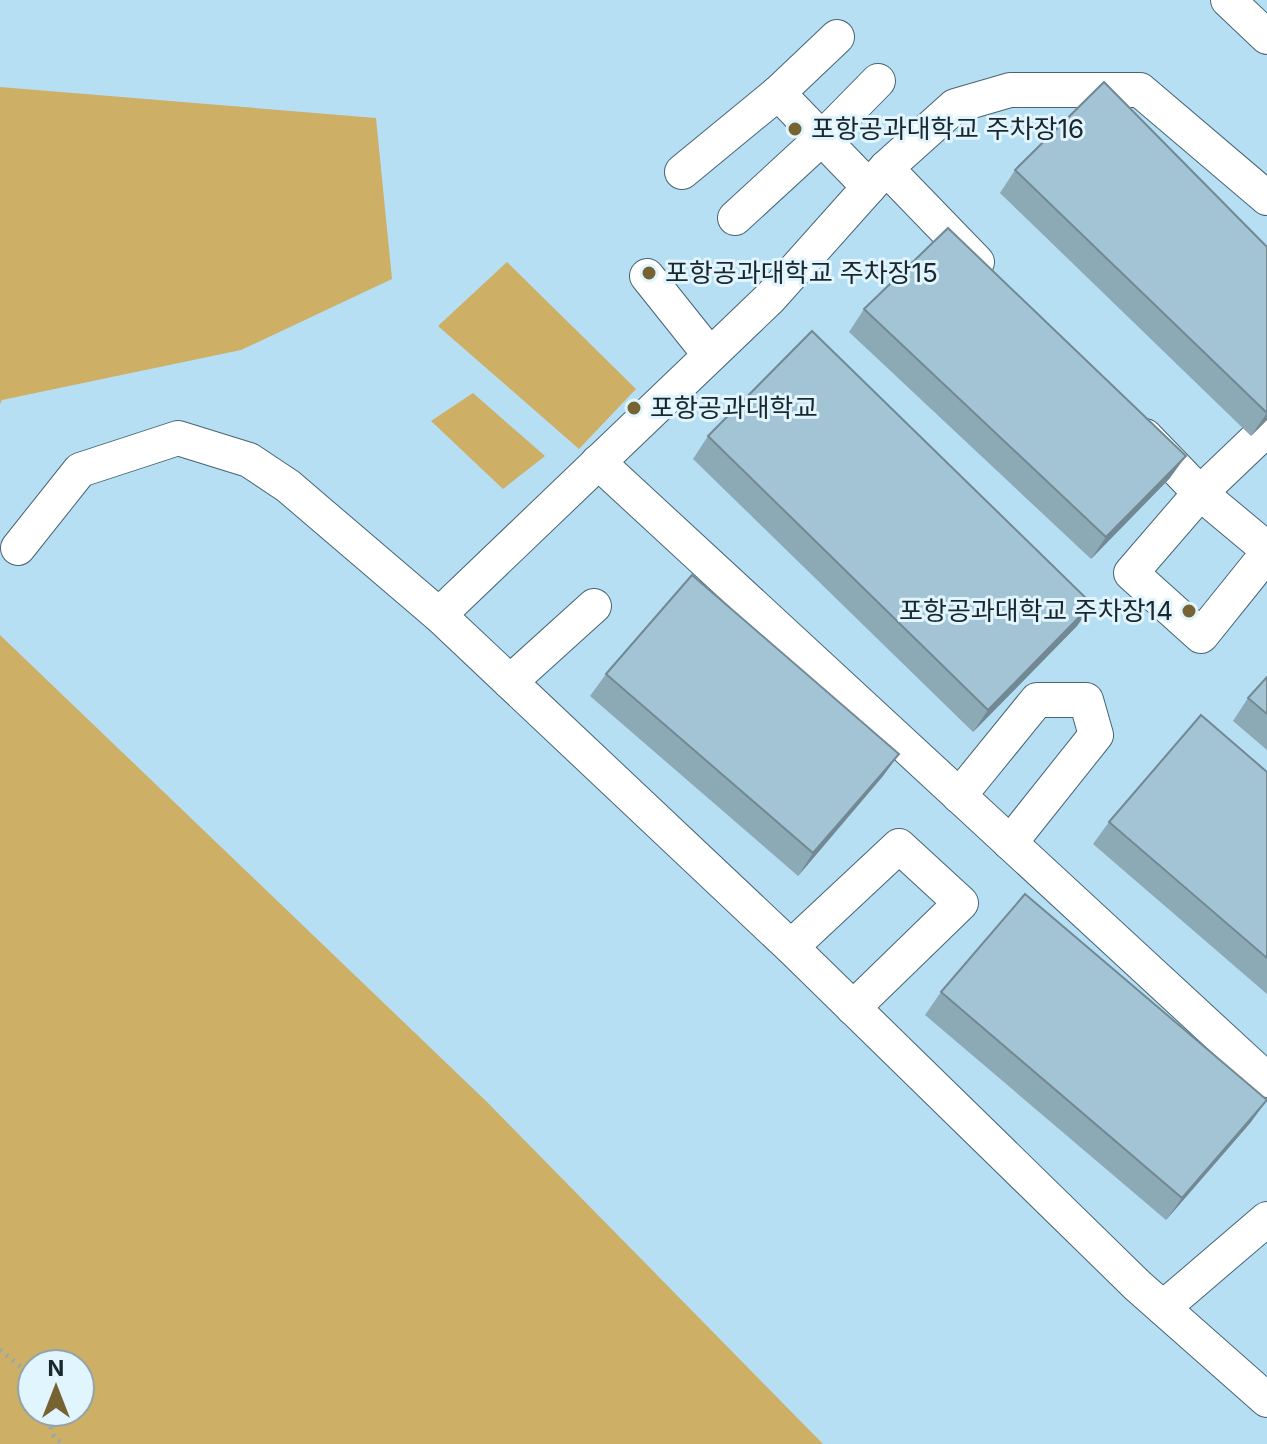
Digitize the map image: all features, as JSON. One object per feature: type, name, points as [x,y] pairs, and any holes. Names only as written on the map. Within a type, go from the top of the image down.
[{"type":"street","points":[[1228,0],[1267,37]]},
{"type":"street","points":[[682,172],[778,93],[837,37]]},
{"type":"street","points":[[735,218],[822,138],[878,81]]},
{"type":"street","points":[[439,615],[770,298],[878,177],[955,106],[1010,90],[1140,90],[1267,198]]},
{"type":"street","points":[[778,93],[822,138],[878,177],[994,280]]},
{"type":"street","points":[[647,276],[710,355]]},
{"type":"street","points":[[1124,414],[1200,493],[1267,551],[1201,636],[1131,573],[1200,493],[1267,429]]},
{"type":"street","points":[[18,548],[80,470],[178,438],[249,460],[288,486],[439,615],[791,947],[1163,1308],[1267,1400]]},
{"type":"street","points":[[598,462],[1267,1080]]},
{"type":"street","points":[[510,682],[594,606]]},
{"type":"street","points":[[959,796],[1037,700],[1086,700],[1096,735],[1010,843]]},
{"type":"street","points":[[791,947],[899,846],[961,903],[853,1008]]},
{"type":"street","points":[[1163,1308],[1267,1219]]},
{"type":"path","points":[[0,1350],[16,1363]]},
{"type":"path","points":[[51,1428],[63,1444]]},
{"type":"shaded area","name":"포항공과대학교","points":[[0,0],[1267,0],[1267,1444],[681,1444],[0,816]]},
{"type":"shaded area","points":[[0,87],[376,118],[392,279],[241,350],[2,400],[0,404]]},
{"type":"shaded area","points":[[507,262],[636,389],[579,449],[438,326]]},
{"type":"shaded area","points":[[473,393],[545,456],[503,489],[431,421]]},
{"type":"shaded area","points":[[0,635],[487,1102],[823,1444],[0,1444]]},
{"type":"building","points":[[1104,82],[1267,247],[1267,413],[1015,170]]},
{"type":"building","points":[[948,228],[1186,456],[1106,537],[864,309]]},
{"type":"building","points":[[812,331],[1092,604],[988,710],[708,436]]},
{"type":"building","points":[[692,575],[899,754],[813,853],[606,674]]},
{"type":"building","points":[[1267,677],[1267,714],[1248,698]]},
{"type":"building","points":[[1201,715],[1267,772],[1267,958],[1109,822]]},
{"type":"building","points":[[1025,894],[1267,1100],[1182,1198],[941,992]]},
{"type":"place","name":"포항공과대학교 주차장16","points":[[795,129]]},
{"type":"place","name":"포항공과대학교 주차장15","points":[[649,273]]},
{"type":"place","name":"포항공과대학교","points":[[634,408]]},
{"type":"place","name":"포항공과대학교 주차장14","points":[[1189,611]]}]
